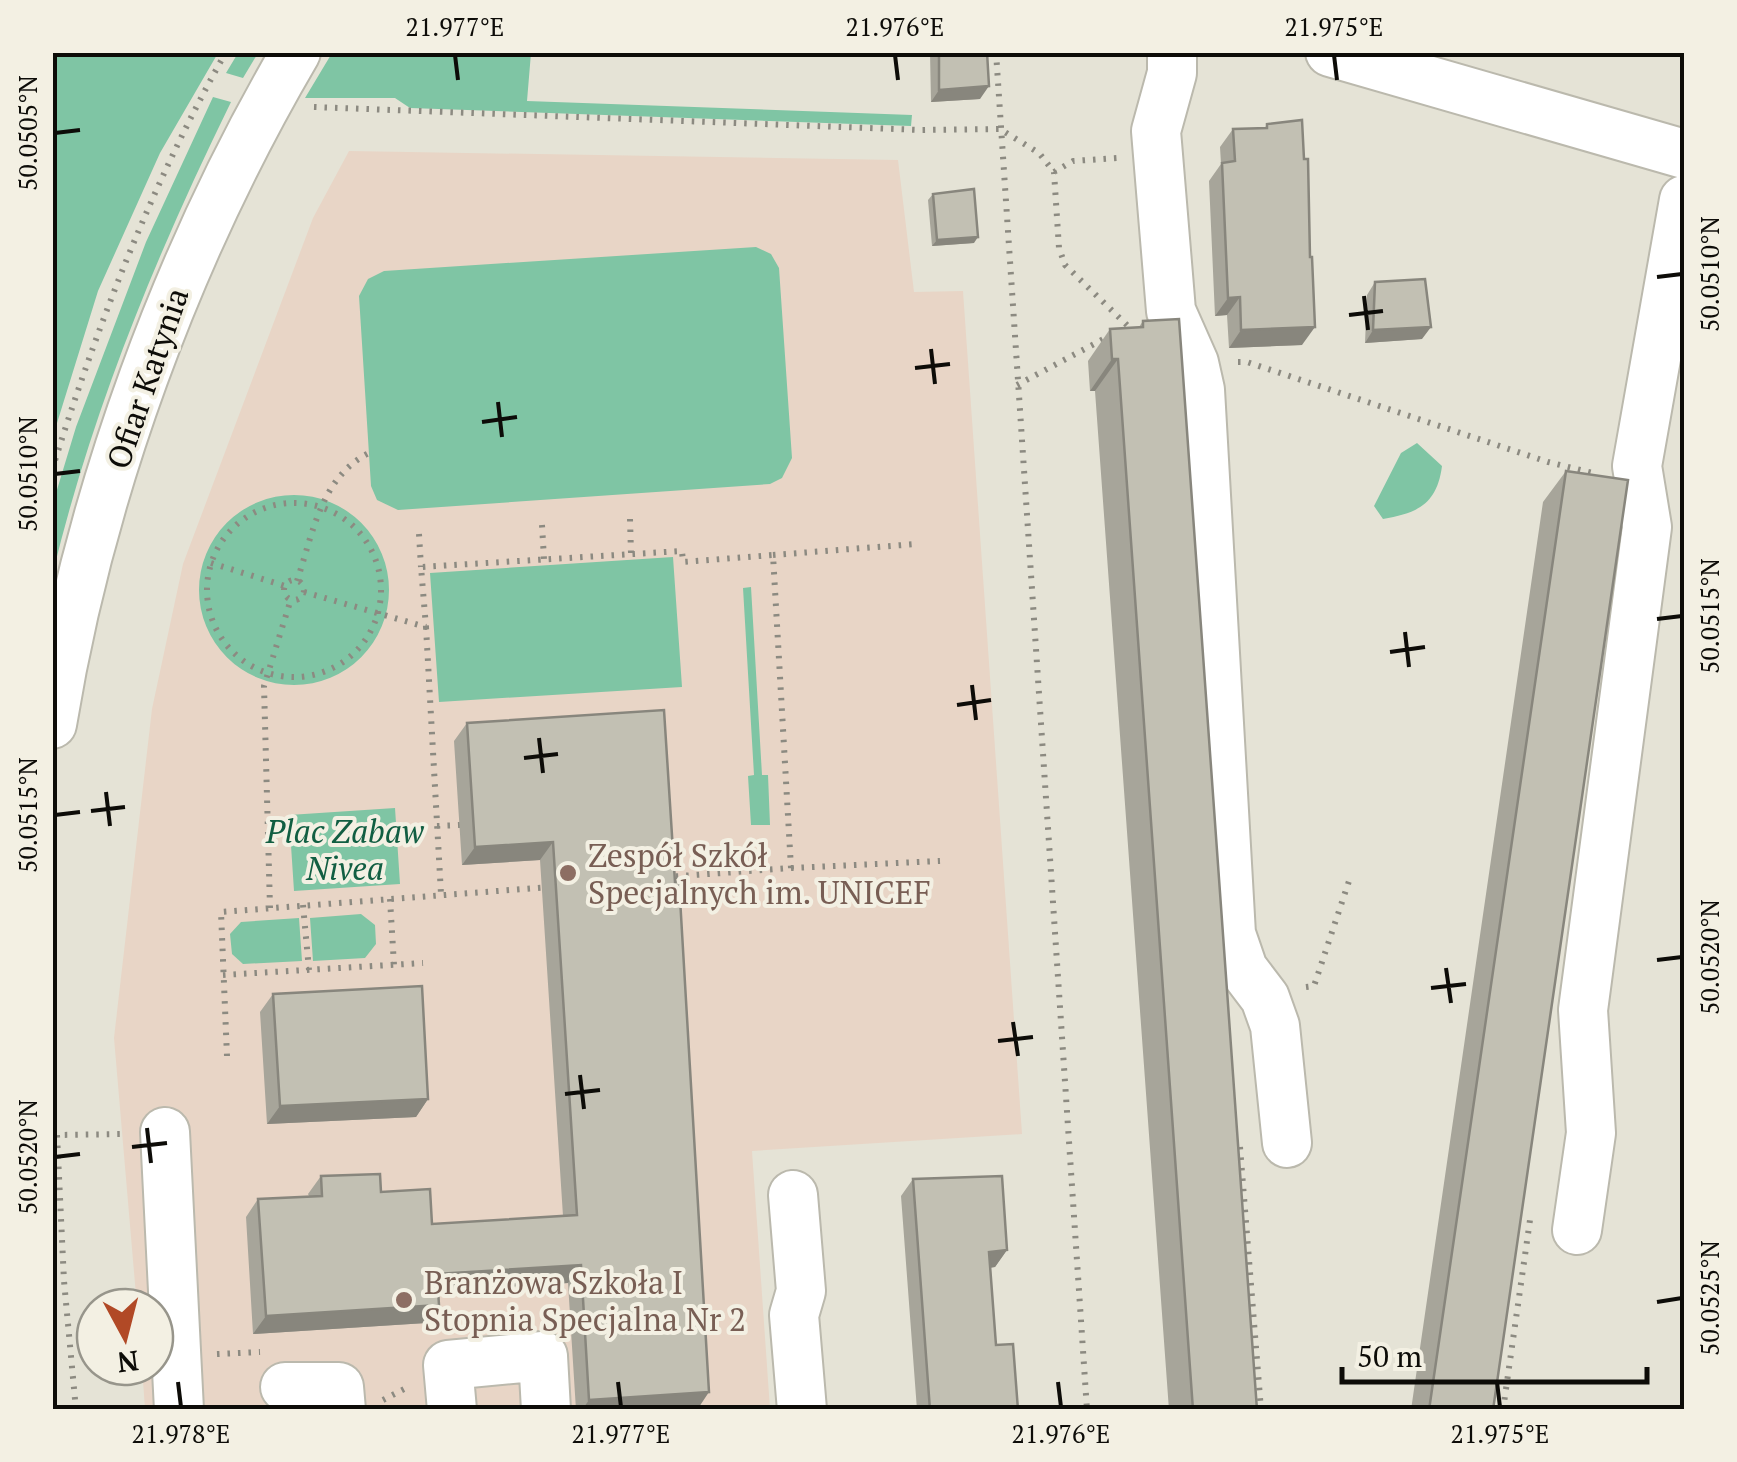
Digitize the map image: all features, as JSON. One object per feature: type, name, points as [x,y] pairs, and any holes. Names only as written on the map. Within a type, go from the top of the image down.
[{"type":"street","name":"Ofiar Katynia","points":[[52,724],[92,544],[135,406],[183,275],[222,187],[296,52]]},
{"type":"street","points":[[1172,52],[1172,72],[1156,130],[1170,311],[1194,363],[1200,390],[1231,934],[1243,968],[1276,1026],[1287,1143]]},
{"type":"street","points":[[1330,52],[1684,154]]},
{"type":"street","points":[[1576,1230],[1591,1133],[1584,1010],[1647,527],[1637,466],[1684,200]]},
{"type":"street","points":[[144,1133],[176,1356],[178,1410]]},
{"type":"street","points":[[793,1195],[801,1291],[794,1315],[802,1410]]},
{"type":"street","points":[[452,1410],[448,1364],[543,1356],[546,1410]]},
{"type":"street","points":[[285,1388],[339,1387],[340,1410]]},
{"type":"path","points":[[52,470],[76,392],[126,261],[226,52]]},
{"type":"path","points":[[996,52],[1087,1410]]},
{"type":"path","points":[[303,106],[920,130],[1000,128],[1038,153],[1054,172],[1059,248],[1064,265],[1126,327],[1166,340],[1194,363],[1247,362],[1548,462],[1602,476]]},
{"type":"path","points":[[1054,172],[1072,161],[1158,156]]},
{"type":"path","points":[[1017,384],[1126,327]]},
{"type":"path","points":[[211,563],[286,586],[297,581],[322,507],[342,470],[369,452]]},
{"type":"path","points":[[294,503],[322,507],[346,520],[365,539],[380,577],[378,614],[365,642],[346,661],[322,674],[294,678],[267,673],[243,660],[224,642],[211,617],[207,590],[211,563],[224,539],[243,519],[267,507],[294,503]]},
{"type":"path","points":[[630,520],[631,554]]},
{"type":"path","points":[[542,526],[544,560]]},
{"type":"path","points":[[419,534],[433,679],[441,894]]},
{"type":"path","points":[[421,567],[682,551],[678,562],[916,544]]},
{"type":"path","points":[[773,555],[791,868]]},
{"type":"path","points":[[297,581],[304,592],[426,627]]},
{"type":"path","points":[[286,586],[291,599],[299,599],[304,592]]},
{"type":"path","points":[[270,908],[264,686],[291,599]]},
{"type":"path","points":[[436,826],[460,825]]},
{"type":"path","points":[[654,878],[940,861]]},
{"type":"path","points":[[1260,992],[1314,986],[1352,876]]},
{"type":"path","points":[[226,1056],[221,912],[564,886]]},
{"type":"path","points":[[390,898],[394,965]]},
{"type":"path","points":[[304,905],[309,970]]},
{"type":"path","points":[[223,975],[423,964]]},
{"type":"path","points":[[76,1410],[57,1135],[144,1133]]},
{"type":"path","points":[[176,1356],[265,1352],[285,1388]]},
{"type":"shaded area","name":"Zespół Szkół Specjalnych im. UNICEF","points":[[349,151],[898,160],[914,292],[963,291],[1022,1134],[752,1151],[770,1409],[145,1409],[143,1387],[175,1387],[175,1287],[135,1287],[114,1038],[152,709],[183,564],[313,218]]},
{"type":"green space","points":[[52,53],[218,53],[160,153],[98,291],[53,436]]},
{"type":"green space","points":[[238,53],[258,53],[243,78],[226,73]]},
{"type":"green space","points":[[332,53],[531,53],[527,101],[912,115],[911,126],[410,108],[395,98],[305,98]]},
{"type":"green space","points":[[213,97],[231,102],[129,332],[87,451],[53,572],[53,503],[76,427],[146,242]]},
{"type":"green space","points":[[756,247],[771,254],[779,268],[792,458],[782,478],[770,484],[398,510],[377,500],[371,486],[359,296],[368,279],[384,271]]},
{"type":"green space","points":[[1417,443],[1442,466],[1436,489],[1416,510],[1383,519],[1374,506],[1401,453]]},
{"type":"green space","points":[[294,495],[330,502],[361,523],[382,554],[389,590],[382,626],[361,657],[330,678],[294,685],[258,678],[227,657],[206,626],[199,590],[206,554],[227,523],[258,502]]},
{"type":"green space","points":[[673,557],[682,687],[439,702],[430,573]]},
{"type":"green space","points":[[751,587],[762,775],[768,775],[770,825],[751,825],[748,776],[754,775],[743,588]]},
{"type":"green space","name":"Plac Zabaw Nivea","points":[[395,808],[400,884],[294,891],[289,815]]},
{"type":"green space","points":[[361,914],[375,925],[376,944],[365,958],[313,961],[310,918]]},
{"type":"green space","points":[[299,918],[302,961],[243,964],[232,954],[230,934],[241,922]]},
{"type":"building","points":[[939,52],[987,52],[989,86],[939,90]]},
{"type":"building","points":[[1302,120],[1304,159],[1308,159],[1315,327],[1241,330],[1240,297],[1228,298],[1222,163],[1235,161],[1233,129],[1267,128],[1267,124]]},
{"type":"building","points":[[974,189],[978,237],[937,240],[933,194]]},
{"type":"building","points":[[1425,279],[1431,327],[1373,330],[1375,282]]},
{"type":"building","points":[[1179,319],[1257,1410],[1193,1410],[1118,359],[1112,359],[1110,329],[1143,327],[1143,321]]},
{"type":"building","points":[[1566,471],[1628,480],[1493,1410],[1429,1410]]},
{"type":"building","points":[[664,710],[675,882],[679,881],[709,1392],[589,1400],[581,1265],[437,1274],[439,1305],[266,1316],[258,1199],[322,1196],[321,1176],[380,1174],[381,1192],[430,1189],[432,1224],[577,1215],[553,842],[475,847],[467,723]]},
{"type":"building","points":[[422,986],[428,1099],[280,1106],[273,994]]},
{"type":"building","points":[[1002,1176],[1007,1250],[989,1252],[996,1345],[1013,1344],[1018,1410],[930,1410],[913,1179]]},
{"type":"place","name":"Zespół Szkół Specjalnych im. UNICEF","points":[[568,873]]},
{"type":"place","name":"Branżowa Szkoła I Stopnia Specjalna Nr 2","points":[[404,1300]]}]
